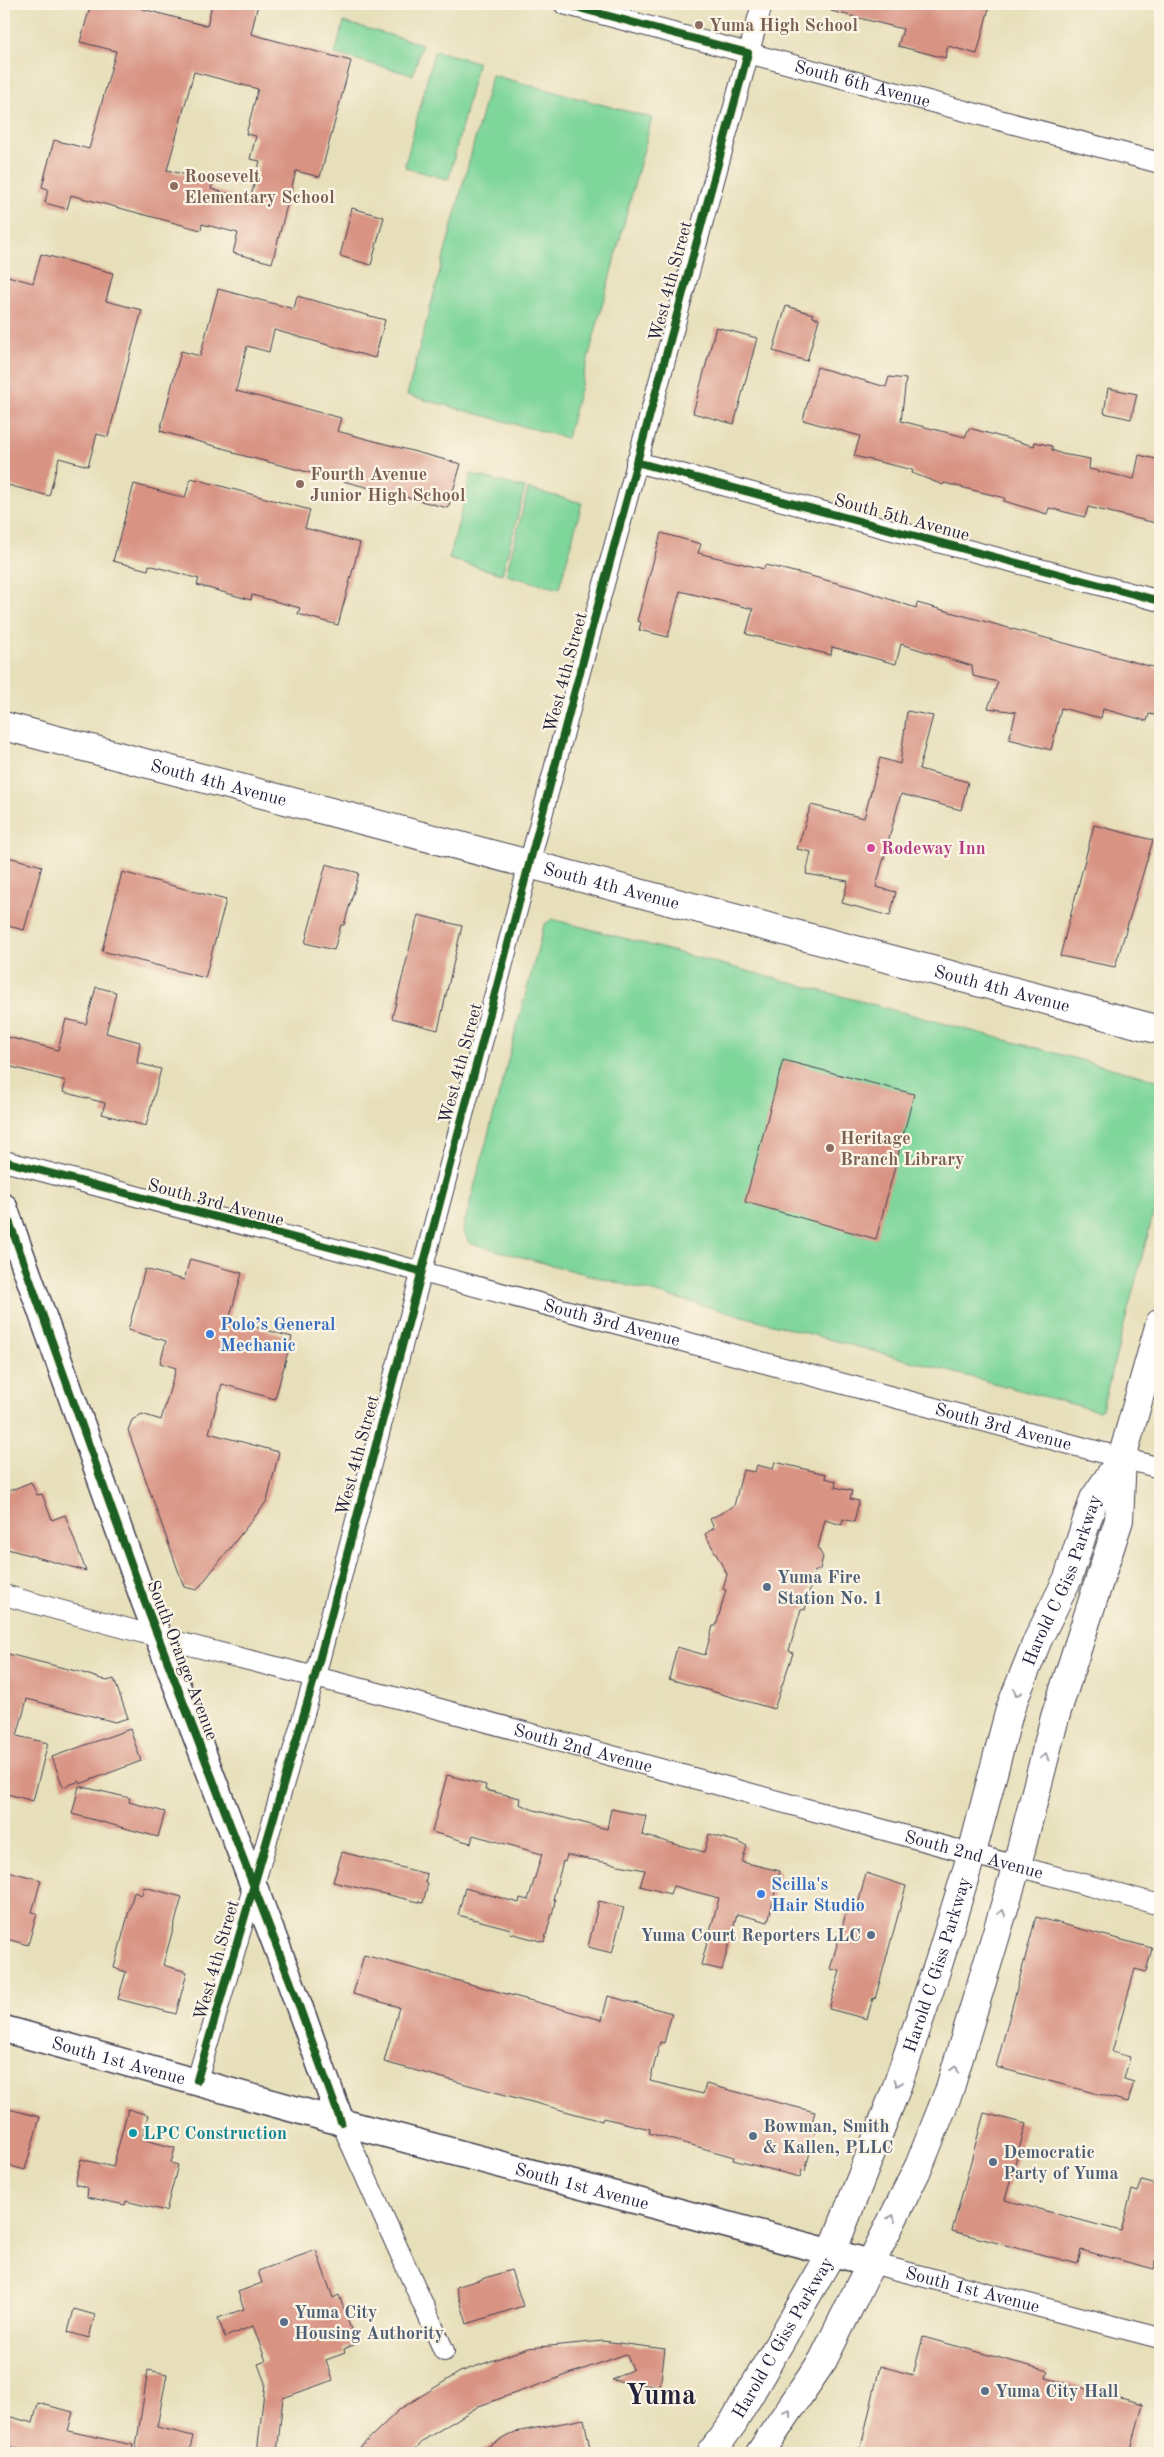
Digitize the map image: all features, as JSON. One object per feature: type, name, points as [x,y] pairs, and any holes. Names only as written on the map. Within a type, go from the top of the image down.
[{"type":"main road","name":"South 4th Avenue","points":[[4,726],[1160,1030]]},
{"type":"main road","name":"Harold C Giss Parkway","points":[[760,2453],[823,2360],[919,2166],[948,2090],[1017,1865],[1055,1717],[1119,1520],[1122,1458],[1160,1323]]},
{"type":"main road","name":"Harold C Giss Parkway","points":[[711,2453],[733,2423],[832,2252],[896,2089],[972,1854],[1010,1709],[1038,1639],[1068,1578],[1094,1500],[1122,1458]]},
{"type":"street","name":"South 6th Avenue","points":[[564,4],[1160,163]]},
{"type":"street","name":"West 4th Street","points":[[197,2080],[314,1676],[636,462],[762,4]]},
{"type":"street","name":"South 5th Avenue","points":[[636,462],[1160,601]]},
{"type":"street","name":"South 3rd Avenue","points":[[4,1161],[1160,1468]]},
{"type":"street","name":"South Orange Avenue","points":[[4,1207],[158,1637],[254,1885],[342,2122],[444,2351]]},
{"type":"street","name":"South 2nd Avenue","points":[[4,1595],[158,1637],[314,1676],[1160,1905]]},
{"type":"street","name":"South 1st Avenue","points":[[4,2029],[197,2080],[342,2122],[1160,2338]]},
{"type":"green space","points":[[344,22],[422,44],[413,75],[335,54]]},
{"type":"green space","points":[[437,51],[477,62],[449,178],[446,179],[406,168],[405,165],[434,52]]},
{"type":"green space","points":[[492,75],[652,118],[567,438],[407,395]]},
{"type":"green space","points":[[471,474],[525,488],[502,574],[449,559]]},
{"type":"green space","points":[[528,489],[582,503],[559,589],[506,575]]},
{"type":"green space","points":[[552,919],[1160,1081],[1160,1188],[1102,1409],[1098,1411],[469,1243],[463,1229],[544,925]]},
{"type":"building","points":[[91,4],[124,4],[207,26],[212,4],[258,4],[251,34],[351,61],[320,177],[296,171],[272,263],[233,253],[238,233],[202,224],[201,230],[71,195],[67,209],[45,203],[48,189],[42,187],[54,140],[89,149],[116,51],[80,42]],"holes":[[[194,72],[258,89],[246,134],[256,136],[250,159],[260,161],[250,200],[211,189],[213,182],[167,170]]]},
{"type":"building","points":[[832,4],[990,4],[977,54],[948,46],[945,58],[898,46],[903,29],[831,11]]},
{"type":"building","points":[[352,208],[384,217],[371,265],[340,256]]},
{"type":"building","points":[[41,254],[113,273],[106,301],[142,310],[108,437],[97,434],[88,466],[59,458],[49,496],[4,484],[4,275],[33,283]]},
{"type":"building","points":[[218,289],[294,309],[297,296],[385,320],[375,358],[274,330],[269,352],[247,346],[236,391],[341,418],[337,431],[461,464],[448,508],[233,453],[233,451],[160,431],[181,351],[200,356]]},
{"type":"building","points":[[786,306],[813,314],[813,317],[819,319],[807,361],[773,351]]},
{"type":"building","points":[[716,327],[757,338],[734,424],[693,413]]},
{"type":"building","points":[[817,367],[886,387],[889,377],[906,379],[901,421],[965,437],[969,428],[1034,446],[1035,442],[1052,446],[1052,450],[1062,454],[1090,459],[1089,469],[1134,479],[1139,455],[1160,460],[1160,524],[1088,507],[1085,517],[1049,508],[1047,514],[1004,501],[1005,498],[944,483],[943,485],[912,473],[913,470],[854,456],[860,436],[803,420]]},
{"type":"building","points":[[1108,388],[1137,394],[1131,419],[1104,413]]},
{"type":"building","points":[[191,478],[310,510],[305,528],[360,543],[338,625],[298,614],[300,608],[252,595],[251,600],[197,585],[199,579],[149,565],[148,570],[113,561],[134,484],[185,498]]},
{"type":"building","points":[[661,533],[701,544],[698,553],[764,569],[765,565],[807,575],[859,589],[916,608],[917,603],[1160,669],[1160,716],[1149,714],[1147,721],[1103,709],[1101,718],[1061,708],[1051,750],[1009,739],[1016,712],[988,708],[998,682],[973,676],[972,666],[901,644],[896,664],[832,647],[831,655],[746,634],[753,609],[680,591],[668,637],[639,630],[641,622],[637,621]]},
{"type":"building","points":[[907,711],[933,716],[919,769],[968,782],[961,810],[901,794],[876,887],[896,892],[890,916],[842,903],[848,881],[806,874],[811,852],[797,849],[811,805],[864,818],[880,758],[900,764]]},
{"type":"building","points":[[1094,825],[1153,840],[1115,967],[1060,956]]},
{"type":"building","points":[[4,856],[42,866],[24,930],[4,925]]},
{"type":"building","points":[[326,864],[359,873],[344,925],[341,925],[334,950],[305,943]]},
{"type":"building","points":[[122,872],[226,900],[205,978],[102,951]]},
{"type":"building","points":[[418,915],[462,926],[438,1030],[392,1018]]},
{"type":"building","points":[[96,987],[116,992],[106,1033],[140,1042],[137,1063],[161,1069],[146,1126],[102,1114],[105,1103],[63,1092],[66,1081],[4,1065],[4,1036],[58,1050],[66,1019],[86,1024]]},
{"type":"building","name":"Heritage Branch Library","points":[[783,1060],[914,1094],[876,1239],[745,1202]]},
{"type":"building","points":[[190,1259],[242,1273],[229,1320],[292,1337],[275,1399],[222,1384],[209,1433],[279,1452],[267,1501],[197,1590],[184,1587],[128,1430],[132,1420],[142,1414],[161,1420],[176,1368],[160,1363],[166,1341],[128,1330],[145,1269],[184,1280]]},
{"type":"building","name":"Yuma Fire Station No. 1","points":[[775,1462],[826,1474],[825,1478],[836,1481],[835,1487],[852,1491],[850,1499],[859,1501],[854,1522],[843,1519],[842,1525],[825,1520],[818,1548],[823,1557],[820,1569],[814,1572],[805,1610],[801,1609],[789,1651],[793,1653],[774,1709],[669,1679],[677,1647],[705,1655],[713,1626],[716,1626],[726,1590],[723,1589],[727,1574],[705,1534],[714,1528],[710,1519],[734,1506],[743,1470],[755,1472],[757,1465],[773,1469]]},
{"type":"building","points":[[31,1482],[37,1495],[42,1494],[52,1520],[65,1515],[86,1571],[4,1548],[4,1493]]},
{"type":"building","points":[[4,1653],[80,1672],[107,1681],[114,1679],[128,1718],[115,1722],[27,1699],[17,1736],[48,1743],[33,1801],[4,1793]]},
{"type":"building","points":[[130,1729],[141,1761],[80,1784],[80,1781],[63,1787],[52,1757]]},
{"type":"building","points":[[447,1775],[486,1785],[485,1790],[520,1798],[519,1804],[534,1810],[607,1829],[611,1809],[646,1816],[642,1835],[704,1852],[709,1834],[747,1846],[742,1862],[780,1871],[768,1922],[737,1914],[722,1970],[701,1965],[719,1898],[673,1886],[670,1894],[640,1886],[645,1870],[567,1855],[565,1862],[563,1861],[553,1899],[555,1899],[554,1907],[544,1942],[510,1933],[511,1929],[458,1915],[465,1888],[519,1903],[520,1898],[528,1900],[542,1854],[473,1835],[471,1843],[432,1832]]},
{"type":"building","points":[[79,1786],[130,1798],[129,1802],[165,1812],[158,1837],[72,1814]]},
{"type":"building","points":[[342,1852],[427,1874],[425,1882],[428,1883],[423,1903],[333,1882]]},
{"type":"building","points":[[4,1870],[41,1880],[32,1912],[37,1913],[28,1945],[4,1938]]},
{"type":"building","name":"Yuma Court Reporters LLC","points":[[866,1873],[906,1886],[875,1999],[873,1998],[867,2019],[829,2009],[840,1971],[830,1969],[849,1903],[858,1905]]},
{"type":"building","points":[[144,1887],[182,1897],[163,1965],[187,1972],[176,2014],[118,1999],[126,1972],[114,1968],[134,1892],[142,1895]]},
{"type":"building","points":[[599,1901],[624,1907],[612,1953],[588,1947]]},
{"type":"building","points":[[1036,1917],[1152,1948],[1146,1972],[1135,1969],[1112,2052],[1130,2057],[1124,2079],[1134,2082],[1128,2102],[996,2067]]},
{"type":"building","points":[[364,1955],[602,2020],[608,1996],[672,2013],[664,2043],[660,2042],[650,2081],[703,2094],[706,2084],[815,2112],[810,2129],[816,2130],[805,2171],[802,2170],[800,2177],[733,2160],[734,2157],[649,2133],[650,2129],[603,2118],[602,2121],[384,2062],[399,2007],[353,1994]]},
{"type":"building","points":[[9,2109],[40,2117],[25,2170],[4,2164],[4,2127]]},
{"type":"building","points":[[128,2109],[148,2115],[142,2139],[175,2148],[171,2163],[178,2165],[166,2211],[126,2201],[125,2205],[87,2197],[88,2188],[75,2184],[81,2159],[113,2167]]},
{"type":"building","name":"Democratic Party of Yuma","points":[[984,2113],[1026,2124],[1005,2200],[1121,2231],[1132,2190],[1138,2192],[1142,2181],[1160,2186],[1160,2246],[1154,2269],[1081,2250],[1078,2264],[952,2231]]},
{"type":"building","name":"Yuma City Housing Authority","points":[[316,2250],[333,2298],[339,2295],[356,2344],[344,2349],[345,2353],[326,2360],[333,2380],[283,2398],[277,2453],[257,2453],[265,2383],[258,2364],[266,2361],[253,2326],[225,2337],[218,2318],[244,2309],[238,2292],[262,2283],[258,2271]]},
{"type":"building","points":[[511,2270],[523,2306],[467,2324],[456,2287]]},
{"type":"building","points":[[74,2309],[95,2315],[89,2338],[68,2332]]},
{"type":"building","name":"Yuma City Hall","points":[[923,2337],[1048,2371],[1046,2378],[1143,2404],[1130,2453],[870,2453],[860,2451],[880,2366],[913,2375]]},
{"type":"building","points":[[603,2341],[665,2349],[660,2387],[612,2380],[633,2369],[626,2354],[479,2406],[427,2438],[411,2453],[354,2453],[400,2409],[460,2372],[528,2348]]},
{"type":"building","points":[[148,2370],[167,2374],[157,2427],[193,2436],[189,2453],[135,2453]]},
{"type":"building","points":[[38,2403],[73,2412],[68,2431],[133,2445],[132,2453],[34,2453],[4,2445],[4,2415],[33,2423]]},
{"type":"building","points":[[584,2419],[591,2453],[476,2453],[515,2432]]},
{"type":"cycle path","points":[[197,2080],[315,1676],[574,694],[748,53],[564,4]]},
{"type":"cycle path","points":[[636,462],[1160,601]]},
{"type":"cycle path","points":[[4,1161],[420,1271]]},
{"type":"cycle path","points":[[4,1207],[144,1600],[290,1981],[341,2122]]},
{"type":"place","name":"Yuma High School","points":[[699,25]]},
{"type":"place","name":"Roosevelt Elementary School","points":[[174,186]]},
{"type":"place","name":"Fourth Avenue Junior High School","points":[[300,484]]},
{"type":"place","name":"Rodeway Inn","points":[[871,848]]},
{"type":"place","name":"Heritage Branch Library","points":[[830,1148]]},
{"type":"place","name":"Polo’s General Mechanic","points":[[210,1334]]},
{"type":"place","name":"Yuma Fire Station No. 1","points":[[767,1587]]},
{"type":"place","name":"Scilla's Hair Studio","points":[[761,1894]]},
{"type":"place","name":"Yuma Court Reporters LLC","points":[[871,1935]]},
{"type":"place","name":"LPC Construction","points":[[133,2133]]},
{"type":"place","name":"Bowman, Smith & Kallen, PLLC","points":[[753,2136]]},
{"type":"place","name":"Democratic Party of Yuma","points":[[993,2162]]},
{"type":"place","name":"Yuma City Housing Authority","points":[[284,2322]]},
{"type":"place","name":"Yuma City Hall","points":[[985,2391]]},
{"type":"district","name":"Yuma","points":[[661,2394]]}]
